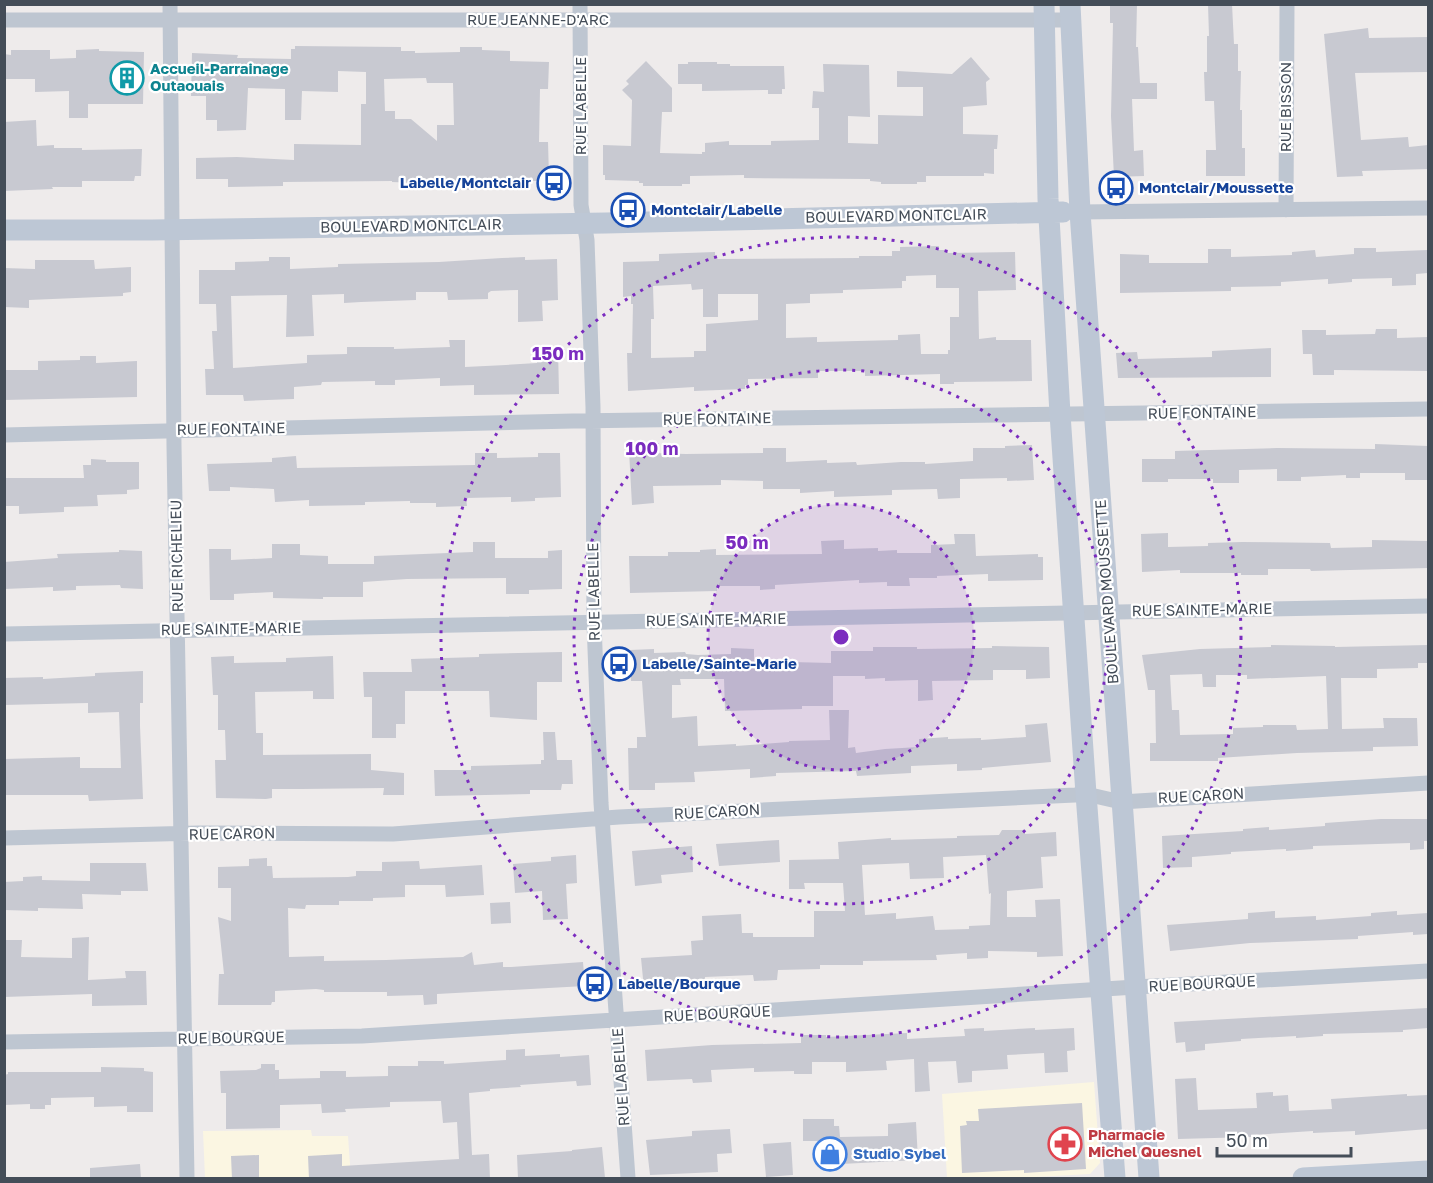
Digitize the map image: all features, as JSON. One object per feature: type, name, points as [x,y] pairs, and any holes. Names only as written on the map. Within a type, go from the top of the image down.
[{"type":"street","name":"RUE RICHELIEU","points":[[170,4],[174,430],[188,1179]]},
{"type":"street","name":"RUE LABELLE","points":[[580,4],[581,205],[585,223],[593,421],[594,623],[603,819],[628,1179]]},
{"type":"street","name":"RUE BISSON","points":[[1286,210],[1287,4]]},
{"type":"street","name":"RUE JEANNE-D'ARC","points":[[4,20],[581,20],[1071,12]]},
{"type":"street","name":"BOULEVARD MOUSSETTE","points":[[1071,12],[1080,212],[1149,1179]]},
{"type":"street","points":[[1044,13],[1049,212],[1060,414],[1115,1179]]},
{"type":"street","name":"BOULEVARD MONTCLAIR","points":[[4,230],[585,223],[1049,212],[1428,208]]},
{"type":"street","name":"RUE FONTAINE","points":[[4,435],[593,421],[1428,410]]},
{"type":"street","name":"RUE SAINTE-MARIE","points":[[4,634],[1428,606]]},
{"type":"street","name":"RUE CARON","points":[[4,838],[182,834],[393,834],[603,819],[1086,794],[1121,802],[1428,783]]},
{"type":"street","name":"RUE BOURQUE","points":[[4,1042],[362,1036],[1136,987],[1428,971]]},
{"type":"street","points":[[1303,1179],[1428,1171]]},
{"type":"shaded area","points":[[1094,1082],[1100,1163],[1090,1174],[1014,1178],[947,1178],[942,1094]]},
{"type":"shaded area","points":[[311,1130],[312,1136],[348,1136],[351,1178],[205,1178],[203,1131]]},
{"type":"building","points":[[1110,4],[1137,4],[1136,47],[1138,47],[1140,83],[1157,83],[1157,99],[1132,99],[1134,151],[1143,150],[1144,176],[1114,177],[1111,116],[1113,23],[1110,23]]},
{"type":"building","points":[[1208,4],[1232,4],[1234,44],[1238,44],[1238,71],[1241,71],[1240,110],[1242,110],[1242,148],[1245,148],[1245,176],[1206,176],[1206,150],[1216,150],[1214,101],[1205,101],[1204,72],[1207,72],[1207,36],[1209,36]]},
{"type":"building","points":[[1368,28],[1369,38],[1428,37],[1428,72],[1355,73],[1361,140],[1408,137],[1409,147],[1428,145],[1428,169],[1362,171],[1363,176],[1337,177],[1324,34]]},
{"type":"building","points":[[295,46],[401,47],[401,51],[415,51],[415,53],[460,52],[460,47],[482,47],[482,50],[510,51],[510,61],[549,62],[548,89],[540,89],[539,142],[548,142],[549,177],[540,177],[540,181],[517,181],[517,184],[510,184],[510,189],[460,190],[460,181],[283,182],[283,186],[228,187],[228,179],[196,179],[196,158],[237,157],[294,160],[294,144],[361,145],[361,104],[366,104],[366,72],[338,71],[338,92],[302,91],[301,120],[285,120],[285,89],[248,88],[246,130],[217,131],[217,120],[206,120],[206,96],[191,96],[192,53],[238,55],[237,58],[291,59],[291,49],[295,49]],"holes":[[[426,78],[427,83],[453,83],[454,125],[437,125],[437,141],[411,119],[395,119],[395,111],[385,111],[384,79]]]},
{"type":"building","points":[[99,49],[99,51],[144,52],[143,104],[88,104],[88,118],[69,118],[69,91],[35,92],[35,79],[4,79],[4,54],[11,55],[11,50],[50,50],[50,59],[76,58],[76,50]]},
{"type":"building","points":[[971,57],[990,79],[986,82],[987,105],[963,107],[963,134],[998,135],[997,149],[994,149],[994,174],[926,176],[926,182],[917,182],[917,184],[881,184],[881,182],[870,181],[870,179],[744,178],[744,175],[690,176],[690,184],[682,184],[682,186],[643,186],[643,183],[639,181],[605,180],[605,175],[603,175],[603,145],[631,146],[632,100],[622,90],[629,84],[626,81],[646,61],[672,88],[672,112],[662,112],[660,153],[702,154],[705,152],[705,143],[729,141],[729,145],[771,145],[771,141],[819,140],[819,108],[812,108],[813,91],[824,92],[823,64],[869,65],[870,117],[848,116],[848,143],[878,144],[878,115],[923,116],[923,87],[897,87],[897,71],[952,74]]},
{"type":"building","points":[[688,62],[717,62],[717,64],[730,64],[730,66],[784,66],[785,89],[782,89],[782,94],[768,94],[768,90],[702,91],[702,84],[678,84],[678,64],[688,64]]},
{"type":"building","points":[[36,120],[37,146],[54,145],[54,148],[82,148],[82,150],[142,149],[141,176],[135,176],[134,181],[82,181],[82,187],[4,191],[4,122]]},
{"type":"building","points":[[939,246],[938,250],[947,250],[948,253],[1015,252],[1016,290],[978,291],[979,339],[996,337],[996,340],[1031,340],[1032,381],[940,384],[940,374],[865,376],[865,371],[818,371],[818,378],[748,379],[745,389],[694,391],[694,387],[628,391],[627,353],[632,353],[633,304],[631,304],[631,296],[623,297],[623,262],[659,261],[659,254],[715,252],[715,259],[859,258],[859,256],[892,256],[892,251],[900,251],[900,247]],"holes":[[[936,275],[936,288],[959,288],[959,317],[950,317],[948,354],[921,354],[920,334],[898,335],[898,340],[817,342],[817,337],[786,338],[786,304],[810,303],[810,294],[843,293],[843,290],[902,288],[902,281],[906,281],[906,276]],[[691,284],[692,290],[703,289],[703,317],[718,317],[718,294],[758,294],[758,320],[706,324],[706,351],[694,351],[694,357],[651,358],[651,319],[654,319],[653,286]]]},
{"type":"building","points":[[1354,248],[1376,248],[1376,252],[1428,250],[1428,273],[1416,274],[1416,285],[1392,286],[1392,278],[1352,279],[1352,282],[1328,284],[1328,279],[1281,282],[1281,286],[1231,287],[1231,291],[1120,293],[1120,254],[1149,255],[1149,263],[1208,263],[1208,249],[1231,249],[1231,257],[1292,255],[1292,252],[1315,250],[1316,257],[1354,254]]},
{"type":"building","points":[[269,257],[290,257],[290,269],[338,267],[338,264],[525,257],[525,260],[557,259],[558,300],[542,301],[543,321],[518,322],[518,290],[491,291],[488,293],[488,299],[448,300],[447,292],[416,292],[416,300],[344,303],[344,294],[312,295],[314,336],[286,337],[287,295],[231,296],[233,368],[307,363],[307,355],[347,354],[347,347],[394,347],[394,349],[450,347],[449,340],[465,340],[465,367],[537,363],[537,348],[558,347],[559,394],[474,395],[474,385],[440,386],[440,378],[395,380],[395,385],[375,385],[375,381],[322,382],[321,385],[294,387],[294,399],[244,401],[243,395],[206,395],[205,369],[214,369],[212,331],[217,331],[216,304],[199,304],[199,270],[235,270],[235,262],[269,261]]},
{"type":"building","points":[[35,260],[94,260],[95,269],[131,267],[131,292],[123,293],[123,296],[29,300],[29,308],[4,307],[4,268],[35,269]]},
{"type":"building","points":[[1376,329],[1397,329],[1397,338],[1428,337],[1428,371],[1334,370],[1334,375],[1313,375],[1312,354],[1303,354],[1302,330],[1326,330],[1326,335],[1375,334]]},
{"type":"building","points":[[1271,348],[1271,377],[1118,378],[1116,353],[1137,352],[1138,359],[1212,357],[1212,351]]},
{"type":"building","points":[[80,356],[96,356],[96,363],[137,361],[137,397],[4,400],[4,370],[38,370],[38,361],[80,360]]},
{"type":"building","points":[[1375,444],[1428,446],[1428,480],[1405,480],[1405,473],[1360,473],[1360,478],[1346,478],[1346,475],[1301,477],[1301,481],[1277,481],[1277,469],[1239,470],[1239,483],[1213,483],[1213,479],[1168,479],[1168,482],[1142,482],[1142,459],[1175,459],[1175,451],[1277,448],[1375,449]]},
{"type":"building","points":[[1032,445],[1034,480],[960,479],[960,498],[938,499],[937,489],[892,490],[892,495],[834,497],[834,491],[800,493],[800,489],[763,489],[763,481],[721,480],[721,485],[653,486],[654,503],[632,505],[629,451],[651,449],[651,453],[763,453],[763,448],[786,448],[786,462],[827,460],[827,463],[856,462],[857,465],[901,462],[925,462],[925,464],[973,461],[973,448]]},
{"type":"building","points":[[475,453],[497,453],[497,458],[538,457],[538,453],[560,453],[561,497],[511,502],[511,497],[466,498],[467,506],[436,507],[436,503],[410,503],[410,501],[309,506],[309,500],[275,502],[274,489],[230,487],[230,491],[209,491],[207,464],[272,462],[272,458],[296,456],[297,468],[475,465]]},
{"type":"building","points":[[91,459],[106,460],[106,462],[139,462],[139,489],[127,490],[127,494],[97,495],[98,506],[64,507],[64,512],[19,514],[19,506],[4,506],[4,478],[84,478],[83,465],[91,465]]},
{"type":"building","points":[[1168,533],[1168,547],[1242,542],[1330,543],[1331,548],[1372,547],[1372,540],[1427,541],[1428,568],[1311,571],[1310,569],[1268,569],[1268,575],[1180,573],[1180,570],[1142,572],[1141,534]]},
{"type":"building","points":[[954,534],[975,534],[976,556],[1038,554],[1038,557],[1043,557],[1043,580],[988,581],[988,574],[909,578],[910,586],[887,586],[887,582],[859,583],[859,580],[775,585],[775,589],[760,590],[760,586],[717,586],[717,591],[630,593],[629,556],[668,556],[668,552],[700,552],[700,550],[716,549],[716,555],[822,554],[821,541],[844,540],[844,549],[878,548],[878,551],[897,550],[897,553],[931,553],[931,545],[955,544]]},
{"type":"building","points":[[473,542],[495,542],[495,558],[548,558],[548,551],[562,550],[562,589],[529,590],[529,594],[506,594],[506,578],[407,579],[363,582],[363,597],[273,598],[273,592],[234,594],[234,600],[210,600],[209,549],[231,549],[231,560],[272,558],[272,544],[300,544],[300,555],[328,556],[328,564],[374,564],[374,556],[473,552]]},
{"type":"building","points":[[119,550],[142,551],[143,589],[121,588],[120,585],[76,586],[76,590],[53,591],[53,587],[4,589],[4,562],[58,558],[57,554],[119,552]]},
{"type":"building","points":[[1271,645],[1335,647],[1428,645],[1428,663],[1418,663],[1418,668],[1377,669],[1377,678],[1341,678],[1342,729],[1384,728],[1383,718],[1417,718],[1418,746],[1373,747],[1373,751],[1218,758],[1218,761],[1150,761],[1150,743],[1156,743],[1155,690],[1148,690],[1142,655],[1200,649],[1271,647]],"holes":[[[1202,674],[1203,687],[1216,687],[1216,675],[1247,675],[1247,679],[1326,676],[1328,729],[1297,730],[1296,725],[1263,725],[1263,727],[1233,728],[1233,734],[1180,735],[1179,710],[1172,710],[1170,675]]]},
{"type":"building","points":[[992,646],[1049,647],[1050,678],[1026,679],[1026,670],[993,670],[993,680],[932,681],[933,700],[918,701],[918,680],[885,681],[885,678],[865,679],[865,676],[833,676],[833,706],[725,711],[724,679],[680,679],[681,685],[672,685],[672,718],[697,716],[698,746],[736,744],[736,746],[830,740],[829,710],[849,710],[848,748],[855,747],[856,753],[919,747],[919,739],[948,737],[948,739],[981,738],[981,740],[1026,737],[1025,725],[1047,723],[1051,762],[957,771],[957,764],[911,766],[911,773],[857,776],[856,771],[776,773],[776,776],[750,778],[750,769],[694,772],[695,782],[655,783],[655,790],[629,790],[628,748],[637,748],[637,737],[646,737],[642,681],[631,681],[630,650],[654,649],[654,653],[685,652],[698,655],[731,654],[731,648],[754,649],[754,661],[831,663],[831,651],[873,651],[873,647],[917,647],[917,649],[992,648]]},
{"type":"building","points":[[562,652],[562,682],[537,682],[537,720],[490,717],[489,691],[405,691],[405,724],[396,724],[396,738],[372,738],[372,697],[364,697],[363,672],[412,672],[411,659],[479,657],[479,654]]},
{"type":"building","points":[[234,656],[234,663],[286,662],[286,658],[333,656],[334,699],[313,699],[313,691],[255,692],[256,733],[263,733],[263,755],[371,754],[371,770],[404,773],[404,795],[383,795],[384,788],[272,789],[272,798],[266,799],[216,798],[215,760],[226,760],[225,730],[218,730],[218,695],[213,695],[211,657]]},
{"type":"building","points":[[143,671],[140,726],[143,799],[89,801],[88,795],[4,795],[4,759],[80,757],[80,768],[121,768],[119,712],[88,713],[88,703],[4,705],[4,678],[43,677],[43,679],[95,676],[95,673]]},
{"type":"building","points":[[543,732],[555,732],[557,760],[572,760],[573,784],[562,784],[561,790],[530,790],[530,794],[435,796],[434,770],[471,770],[471,766],[541,764],[541,760],[544,760]]},
{"type":"building","points":[[1381,819],[1428,819],[1428,841],[1424,841],[1424,849],[1410,850],[1410,843],[1313,846],[1313,849],[1231,852],[1231,854],[1192,857],[1192,867],[1163,868],[1162,836],[1243,831],[1243,829],[1269,827],[1269,830],[1325,826],[1325,823]]},
{"type":"building","points":[[1002,830],[1025,830],[1025,834],[1056,832],[1057,856],[1041,857],[1043,888],[1007,891],[1007,917],[1036,917],[1035,900],[1060,899],[1063,956],[1037,957],[1037,952],[988,951],[988,958],[967,959],[967,953],[936,955],[937,960],[863,961],[863,965],[820,965],[820,969],[778,970],[777,980],[754,981],[753,975],[705,977],[705,982],[675,983],[676,987],[644,989],[641,958],[692,955],[691,941],[703,940],[702,916],[741,914],[742,933],[753,933],[753,937],[814,937],[814,911],[845,911],[843,883],[804,883],[805,889],[789,889],[789,860],[839,859],[838,842],[999,835]],"holes":[[[986,855],[989,894],[991,893],[990,925],[969,926],[969,929],[935,930],[933,916],[896,919],[896,913],[865,915],[862,865],[909,863],[910,879],[944,878],[943,857]]]},
{"type":"building","points":[[779,840],[780,862],[719,866],[716,844]]},
{"type":"building","points":[[692,846],[693,872],[661,875],[662,883],[635,886],[632,851]]},
{"type":"building","points":[[576,855],[577,883],[566,884],[568,919],[543,920],[542,891],[515,893],[513,864],[551,861],[551,857]]},
{"type":"building","points":[[267,858],[267,866],[272,866],[273,878],[356,876],[356,871],[382,871],[382,862],[419,861],[420,869],[482,865],[484,895],[446,897],[445,885],[405,885],[405,897],[373,898],[373,901],[339,901],[339,905],[306,905],[305,909],[288,908],[289,957],[324,956],[324,961],[386,960],[463,957],[472,952],[474,965],[503,962],[503,967],[511,967],[583,962],[585,986],[437,994],[437,1004],[424,1005],[423,995],[387,996],[387,992],[324,992],[324,990],[316,989],[275,991],[275,1002],[271,1005],[218,1005],[219,974],[224,974],[218,917],[231,921],[231,888],[218,888],[218,867],[249,866],[249,859]]},
{"type":"building","points":[[90,863],[146,863],[148,891],[121,891],[121,895],[82,894],[83,909],[4,910],[4,882],[23,881],[23,877],[42,876],[42,880],[90,881]]},
{"type":"building","points":[[510,902],[511,923],[491,924],[490,903]]},
{"type":"building","points":[[1275,911],[1275,918],[1316,916],[1316,920],[1371,916],[1371,913],[1397,911],[1397,915],[1428,913],[1428,934],[1413,935],[1413,932],[1358,936],[1358,939],[1250,943],[1170,951],[1167,925],[1248,919],[1248,913]]},
{"type":"building","points":[[89,937],[88,980],[126,978],[125,971],[146,971],[147,1005],[92,1006],[92,994],[4,997],[6,940],[22,940],[21,957],[72,958],[72,938]]},
{"type":"building","points":[[1428,1008],[1428,1028],[1403,1030],[1403,1032],[1241,1039],[1241,1041],[1205,1044],[1205,1050],[1186,1052],[1185,1042],[1176,1043],[1174,1022]]},
{"type":"building","points":[[984,1028],[984,1031],[1074,1028],[1075,1050],[1067,1051],[1068,1072],[1045,1073],[1044,1053],[1007,1055],[1008,1069],[972,1071],[972,1082],[958,1083],[956,1061],[928,1062],[930,1091],[915,1092],[914,1059],[886,1061],[887,1070],[846,1072],[846,1062],[812,1062],[812,1074],[794,1074],[794,1071],[754,1072],[754,1068],[711,1070],[712,1082],[693,1083],[692,1079],[647,1081],[645,1050],[712,1045],[801,1043],[801,1035],[826,1035],[826,1037],[907,1033],[907,1039],[965,1036],[964,1029]]},
{"type":"building","points":[[525,1049],[525,1056],[589,1055],[591,1085],[577,1086],[576,1081],[520,1085],[521,1087],[469,1093],[472,1155],[489,1154],[490,1179],[309,1179],[308,1156],[342,1154],[342,1166],[459,1159],[457,1122],[443,1123],[441,1101],[390,1102],[390,1107],[345,1109],[346,1112],[322,1113],[321,1104],[280,1105],[280,1128],[226,1129],[226,1093],[221,1093],[220,1071],[256,1070],[261,1068],[261,1064],[275,1064],[275,1070],[279,1070],[279,1079],[320,1078],[320,1071],[346,1071],[346,1077],[388,1076],[388,1066],[418,1066],[418,1061],[444,1061],[444,1064],[506,1060],[506,1050]]},
{"type":"building","points":[[101,1067],[144,1068],[144,1071],[153,1072],[153,1112],[127,1112],[127,1106],[94,1107],[94,1097],[51,1098],[51,1105],[45,1105],[45,1109],[30,1109],[30,1104],[4,1105],[4,1075],[8,1072],[101,1072]]},
{"type":"building","points":[[1196,1078],[1198,1110],[1257,1108],[1256,1093],[1273,1092],[1273,1096],[1288,1095],[1289,1111],[1332,1109],[1331,1099],[1407,1094],[1407,1096],[1428,1095],[1428,1129],[1355,1135],[1355,1131],[1313,1133],[1313,1131],[1251,1135],[1251,1137],[1178,1139],[1175,1079]]},
{"type":"building","points":[[1082,1103],[1086,1169],[1024,1173],[1024,1170],[962,1173],[960,1126],[967,1125],[966,1121],[979,1121],[978,1109]]},
{"type":"building","points":[[803,1119],[834,1119],[834,1126],[839,1126],[840,1137],[888,1136],[888,1124],[916,1122],[918,1160],[822,1165],[821,1141],[803,1141]]},
{"type":"building","points":[[730,1129],[732,1153],[717,1154],[718,1172],[650,1175],[646,1140],[692,1136],[692,1131]]},
{"type":"building","points":[[791,1142],[793,1175],[766,1177],[763,1144]]},
{"type":"building","points":[[602,1147],[605,1178],[518,1179],[517,1155]]},
{"type":"building","points":[[259,1155],[259,1179],[232,1179],[231,1156]]},
{"type":"building","points":[[140,1164],[141,1179],[90,1179],[90,1168]]},
{"type":"place","name":"Accueil-Parrainage Outaouais","points":[[127,78]]},
{"type":"place","name":"Labelle/Montclair","points":[[554,183]]},
{"type":"place","name":"Montclair/Moussette","points":[[1116,188]]},
{"type":"place","name":"Montclair/Labelle","points":[[628,210]]},
{"type":"place","name":"Labelle/Sainte-Marie","points":[[619,664]]},
{"type":"place","name":"Labelle/Bourque","points":[[595,984]]},
{"type":"place","name":"Pharmacie Michel Quesnel","points":[[1065,1144]]},
{"type":"place","name":"Studio Sybel","points":[[830,1154]]}]
